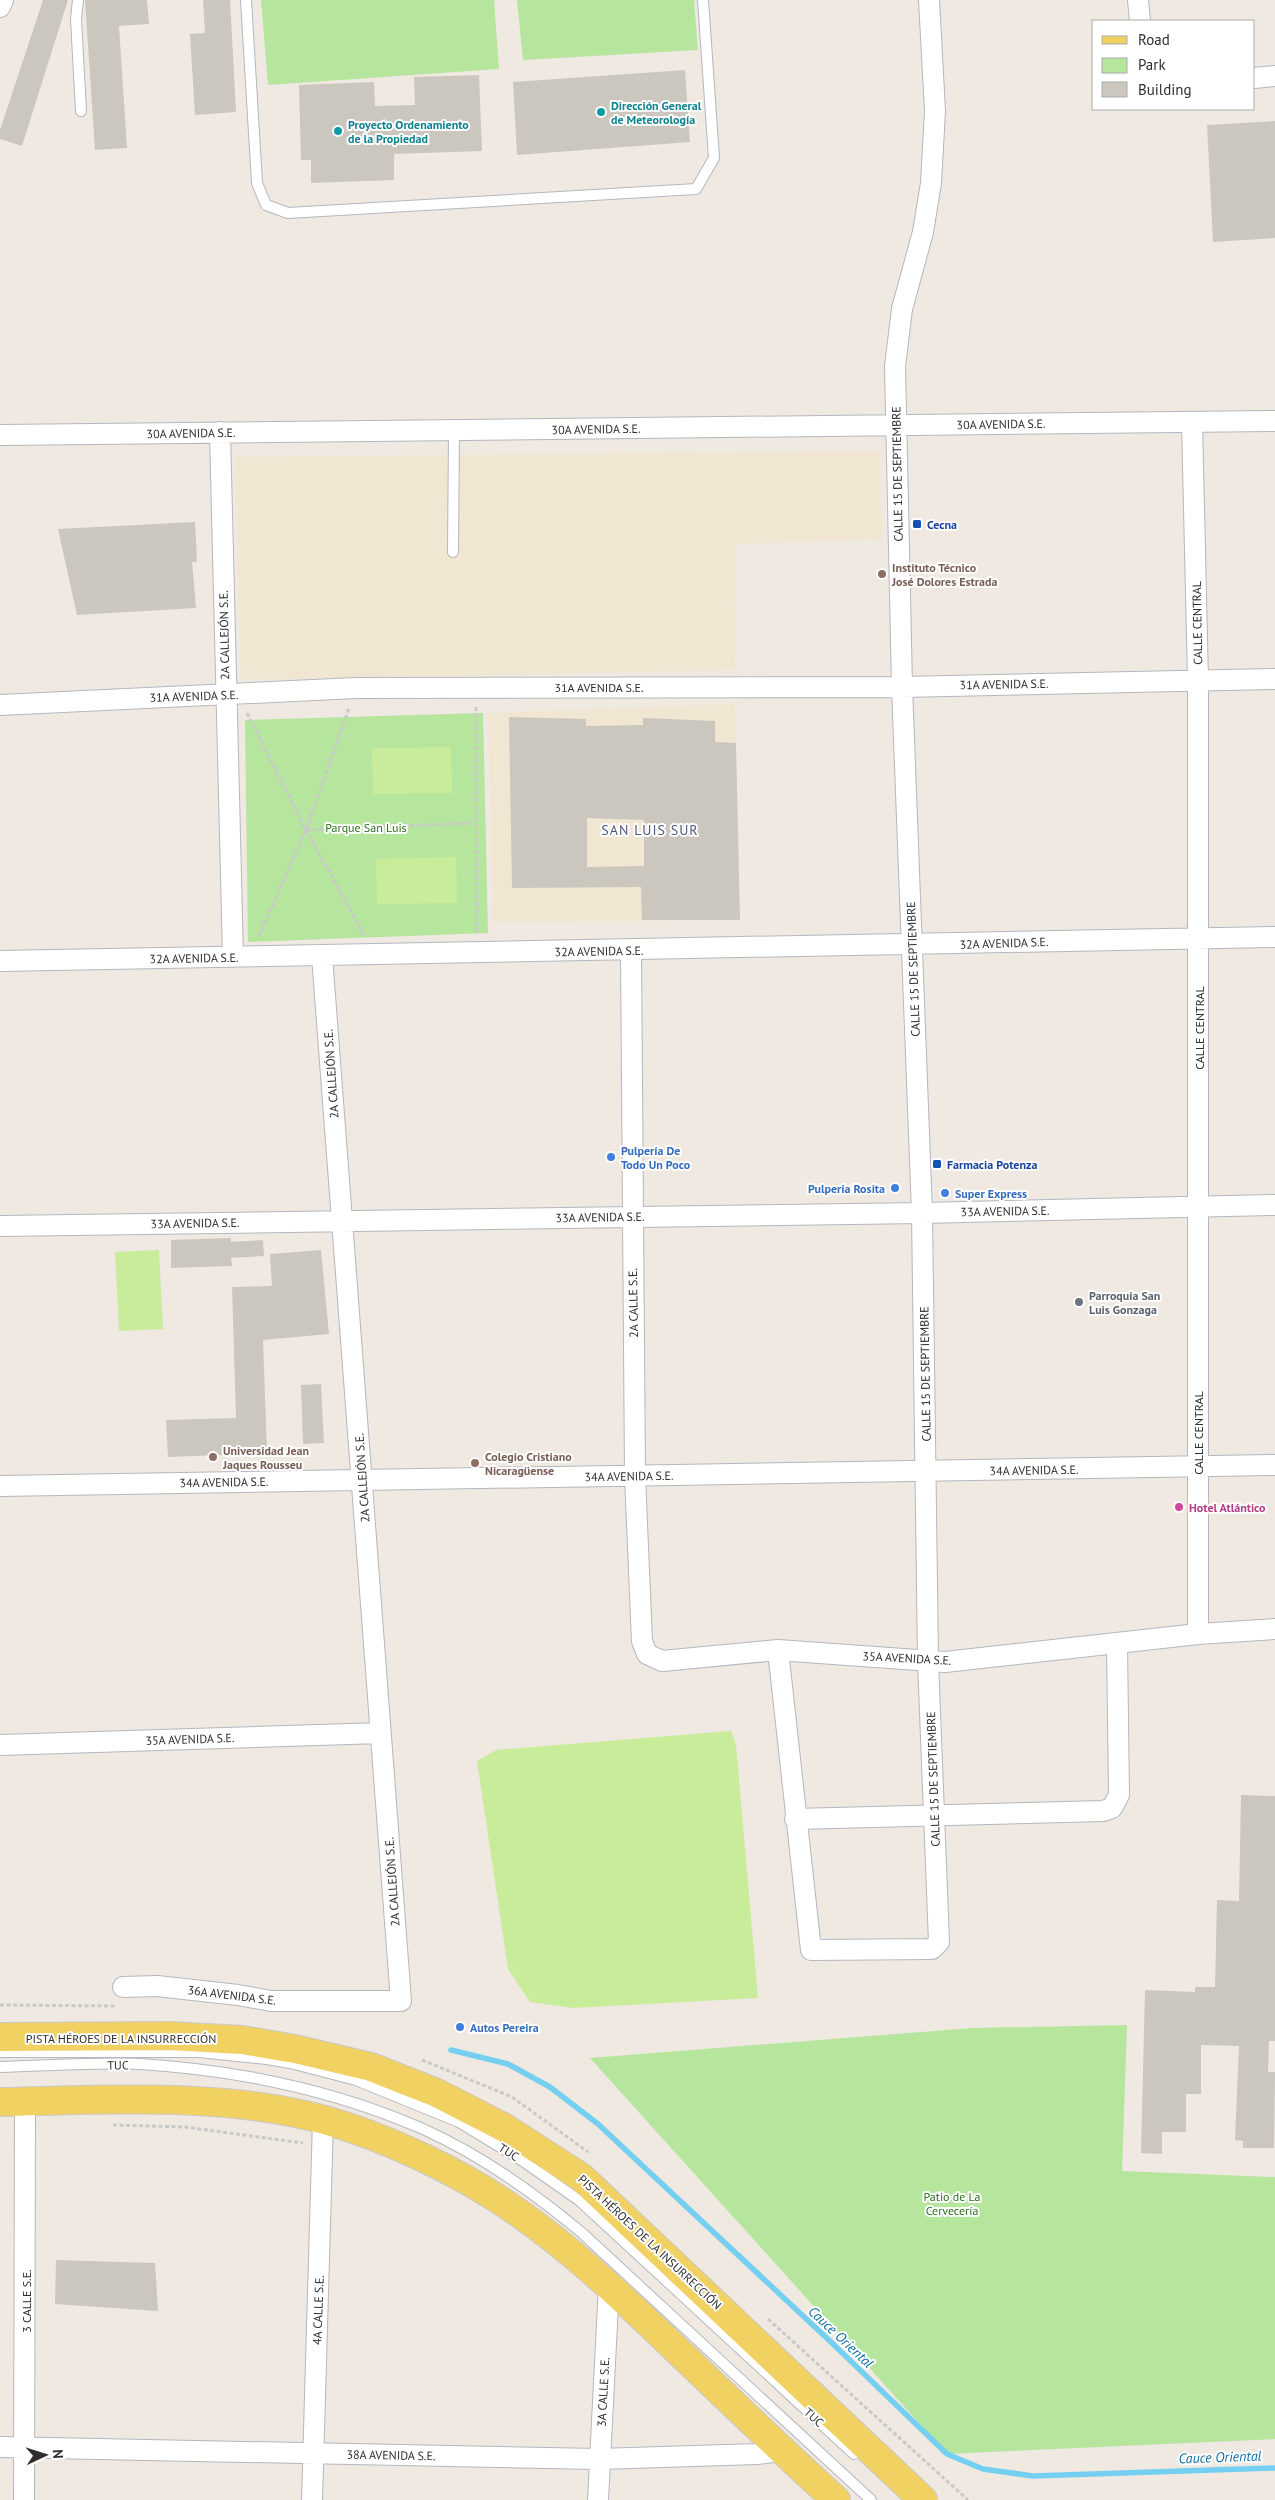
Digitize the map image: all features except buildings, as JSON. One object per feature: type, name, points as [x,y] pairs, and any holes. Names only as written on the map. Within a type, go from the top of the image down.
[{"type":"main road","name":"PISTA HÉROES DE LA INSURRECCIÓN","points":[[0,2038],[170,2036],[242,2040],[295,2049],[371,2067],[437,2092],[505,2128],[581,2177],[923,2500]]},
{"type":"main road","points":[[13,2102],[152,2100],[243,2104],[324,2120],[371,2136],[412,2153],[508,2205],[550,2236],[609,2285],[782,2451],[836,2500]]},
{"type":"street","points":[[0,7],[2,0]]},
{"type":"street","name":"CALLE 15 DE SEPTIEMBRE","points":[[795,1819],[811,1950],[932,1948],[939,1942],[928,1660],[927,1471],[922,1213],[902,687],[895,426],[895,366],[902,309],[923,232],[931,183],[935,111],[929,0]]},
{"type":"street","points":[[1138,0],[1140,20]]},
{"type":"street","points":[[1255,78],[1275,76]]},
{"type":"street","name":"30A AVENIDA S.E.","points":[[0,435],[1275,421]]},
{"type":"street","name":"CALLE CENTRAL","points":[[1192,422],[1198,680],[1200,1206],[1197,1467],[1198,1634]]},
{"type":"street","name":"2A CALLEJÓN S.E.","points":[[220,432],[241,957]]},
{"type":"street","name":"31A AVENIDA S.E.","points":[[0,705],[356,688],[902,687],[1275,679]]},
{"type":"street","name":"32A AVENIDA S.E.","points":[[0,962],[1275,938]]},
{"type":"street","name":"2A CALLE S.E.","points":[[631,951],[635,1476],[642,1641],[647,1654]]},
{"type":"street","name":"2A CALLEJÓN S.E.","points":[[322,956],[401,2001]]},
{"type":"street","name":"33A AVENIDA S.E.","points":[[0,1226],[922,1213],[1275,1205]]},
{"type":"street","name":"34A AVENIDA S.E.","points":[[0,1486],[1275,1465]]},
{"type":"street","name":"35A AVENIDA S.E.","points":[[647,1654],[662,1661],[778,1650],[945,1662],[1198,1634],[1275,1630]]},
{"type":"street","points":[[778,1650],[795,1819],[1104,1811],[1112,1808],[1117,1802],[1119,1795],[1117,1644]]},
{"type":"street","name":"35A AVENIDA S.E.","points":[[0,1745],[381,1733]]},
{"type":"street","name":"36A AVENIDA S.E.","points":[[123,1987],[158,1986],[238,1994],[271,2001],[401,2001]]},
{"type":"street","name":"3 CALLE S.E.","points":[[13,2102],[25,2447],[24,2500]]},
{"type":"street","name":"4A CALLE S.E.","points":[[312,2500],[324,2120]]},
{"type":"street","name":"3A CALLE S.E.","points":[[598,2500],[609,2285]]},
{"type":"street","name":"38A AVENIDA S.E.","points":[[0,2446],[599,2459],[758,2454],[782,2451]]},
{"type":"lane","points":[[78,0],[76,19],[81,111]]},
{"type":"lane","points":[[246,0],[257,183],[266,205],[288,213],[696,189],[714,158],[703,0]]},
{"type":"lane","points":[[453,552],[454,430]]},
{"type":"lane","name":"TUC","points":[[0,2052],[198,2052],[290,2062],[356,2080],[459,2122],[513,2154],[580,2201],[863,2462]]},
{"type":"lane","name":"TUC","points":[[0,2068],[138,2064],[202,2069],[312,2090],[423,2129],[507,2176],[556,2211],[871,2500]]},
{"type":"path","points":[[476,687],[475,823],[477,953]]},
{"type":"path","points":[[241,957],[306,830],[356,688]]},
{"type":"path","points":[[231,694],[376,955]]},
{"type":"path","points":[[306,830],[475,823]]},
{"type":"path","points":[[110,2125],[185,2127],[323,2148]]},
{"type":"shaded area","points":[[879,451],[882,539],[736,544],[735,670],[241,680],[235,457]]},
{"type":"shaded area","points":[[735,704],[740,920],[493,922],[488,713]]},
{"type":"green space","points":[[261,0],[494,0],[499,69],[268,85]]},
{"type":"green space","points":[[517,0],[694,0],[698,50],[523,60]]},
{"type":"green space","name":"Parque San Luis","points":[[483,713],[488,933],[248,942],[245,720]]},
{"type":"green space","points":[[451,747],[452,793],[373,794],[372,748]]},
{"type":"green space","points":[[456,857],[457,903],[377,904],[376,859]]},
{"type":"green space","points":[[159,1250],[163,1329],[119,1331],[115,1252]]},
{"type":"green space","points":[[731,1731],[736,1745],[758,1998],[573,2008],[530,2002],[508,1969],[477,1761],[496,1750]]},
{"type":"green space","name":"Patio de La Cervecería","points":[[1127,2025],[1122,2171],[1275,2177],[1275,2439],[947,2454],[590,2058],[973,2028]]},
{"type":"waterway","name":"Cauce Oriental","points":[[451,2050],[508,2064],[550,2087],[598,2124],[832,2343],[947,2454],[983,2469],[1033,2476],[1275,2468]]},
{"type":"place","name":"Dirección General de Meteorología","points":[[601,112]]},
{"type":"place","name":"Proyecto Ordenamiento de la Propiedad","points":[[338,131]]},
{"type":"place","name":"Cecna","points":[[917,524]]},
{"type":"place","name":"Instituto Técnico José Dolores Estrada","points":[[882,574]]},
{"type":"place","name":"Pulpería De Todo Un Poco","points":[[611,1157]]},
{"type":"place","name":"Farmacia Potenza","points":[[937,1164]]},
{"type":"place","name":"Pulpería Rosita","points":[[895,1188]]},
{"type":"place","name":"Super Express","points":[[945,1193]]},
{"type":"place","name":"Parroquia San Luis Gonzaga","points":[[1079,1302]]},
{"type":"place","name":"Universidad Jean Jaques Rousseu","points":[[213,1457]]},
{"type":"place","name":"Colegio Cristiano Nicaragüense","points":[[475,1463]]},
{"type":"place","name":"Hotel Atlántico","points":[[1179,1507]]},
{"type":"place","name":"Autos Pereira","points":[[460,2027]]},
{"type":"district","name":"SAN LUIS SUR","points":[[650,830]]}]
